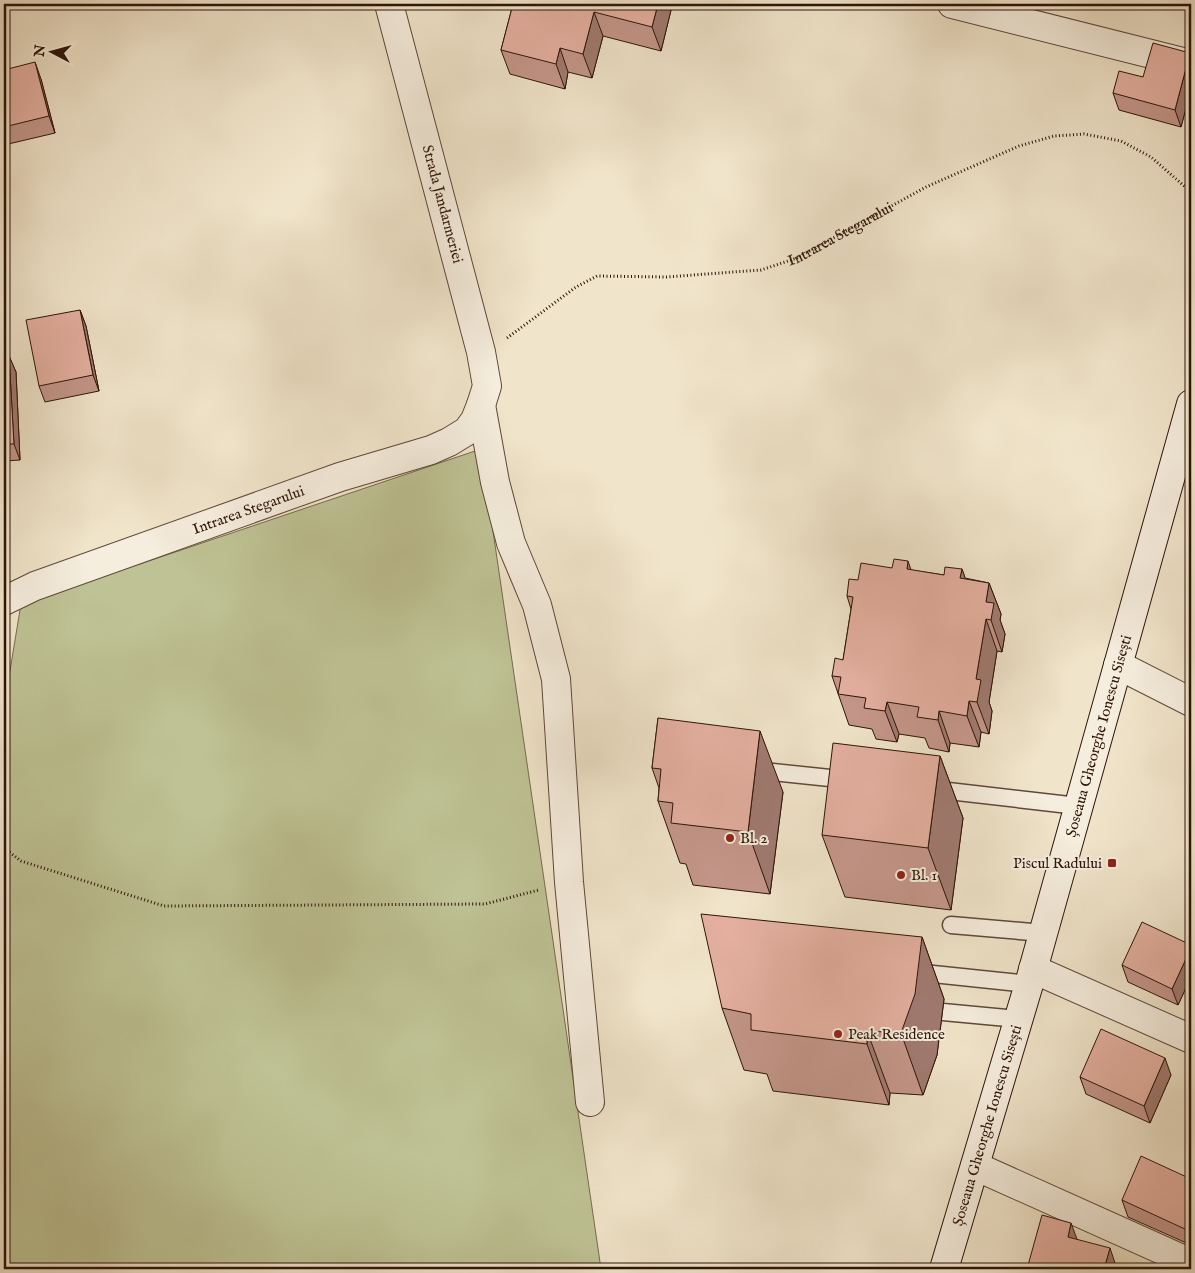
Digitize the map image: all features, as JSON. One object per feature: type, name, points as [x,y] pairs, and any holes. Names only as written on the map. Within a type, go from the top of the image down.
[{"type":"street","name":"Strada Jandarmeriei","points":[[389,4],[481,352],[487,386],[482,405]]},
{"type":"street","points":[[952,4],[1191,64]]},
{"type":"street","name":"Șoseaua Gheorghe Ionescu Sisești","points":[[944,1269],[1031,976],[1191,404]]},
{"type":"street","points":[[482,405],[495,482],[511,543],[538,606],[556,680],[569,882],[590,1102]]},
{"type":"street","name":"Intrarea Stegarului","points":[[4,601],[35,586],[322,484],[431,450],[467,431],[482,405]]},
{"type":"street","points":[[1118,665],[1191,702]]},
{"type":"street","points":[[1031,976],[1191,1039]]},
{"type":"street","points":[[975,1166],[1191,1262]]},
{"type":"lane","points":[[734,768],[862,782]]},
{"type":"lane","points":[[911,787],[1078,806]]},
{"type":"lane","points":[[951,925],[1043,933]]},
{"type":"lane","points":[[902,971],[1031,976]]},
{"type":"lane","points":[[943,1012],[1018,1019]]},
{"type":"path","name":"Intrarea Stegarului","points":[[481,352],[512,335],[576,287],[597,276],[666,277],[761,270],[797,258],[926,187],[1019,146],[1054,136],[1084,134],[1121,140],[1151,157],[1191,192]]},
{"type":"path","points":[[4,848],[21,861],[164,906],[485,904],[569,882]]},
{"type":"green space","points":[[481,449],[601,1269],[4,1269],[4,707],[21,604]]},
{"type":"building","points":[[513,4],[658,4],[652,27],[594,12],[583,54],[560,48],[556,64],[501,50]]},
{"type":"building","points":[[1153,43],[1190,53],[1175,110],[1113,93],[1119,71],[1143,77]]},
{"type":"building","points":[[35,62],[49,116],[4,127],[4,70]]},
{"type":"building","points":[[80,310],[93,375],[39,386],[26,320]]},
{"type":"building","points":[[4,356],[9,356],[14,444],[4,444]]},
{"type":"building","points":[[894,559],[908,561],[907,569],[944,575],[945,567],[962,569],[960,578],[989,583],[986,602],[994,603],[991,620],[986,619],[976,679],[981,680],[977,702],[969,701],[967,716],[939,711],[938,720],[917,717],[919,707],[887,702],[885,711],[864,708],[866,698],[838,694],[841,677],[832,676],[835,658],[843,660],[853,597],[847,596],[849,579],[858,580],[861,563],[892,568]]},
{"type":"building","points":[[658,718],[760,731],[748,832],[671,823],[673,803],[658,801],[661,769],[652,768]]},
{"type":"building","points":[[833,743],[940,756],[928,848],[822,835]]},
{"type":"building","points":[[701,914],[922,937],[915,994],[901,1033],[867,1031],[867,1044],[751,1030],[751,1014],[722,1008]]},
{"type":"building","points":[[1142,922],[1191,945],[1172,989],[1122,965]]},
{"type":"building","points":[[1101,1029],[1165,1058],[1144,1106],[1080,1077]]},
{"type":"building","points":[[1141,1156],[1191,1179],[1191,1220],[1187,1230],[1122,1200]]},
{"type":"building","points":[[1042,1215],[1071,1223],[1068,1237],[1110,1248],[1104,1269],[1027,1269]]},
{"type":"place","name":"Bl. 2","points":[[730,838]]},
{"type":"place","name":"Piscul Radului","points":[[1112,863]]},
{"type":"place","name":"Bl. 1","points":[[901,875]]},
{"type":"place","name":"Peak Residence","points":[[838,1034]]}]
